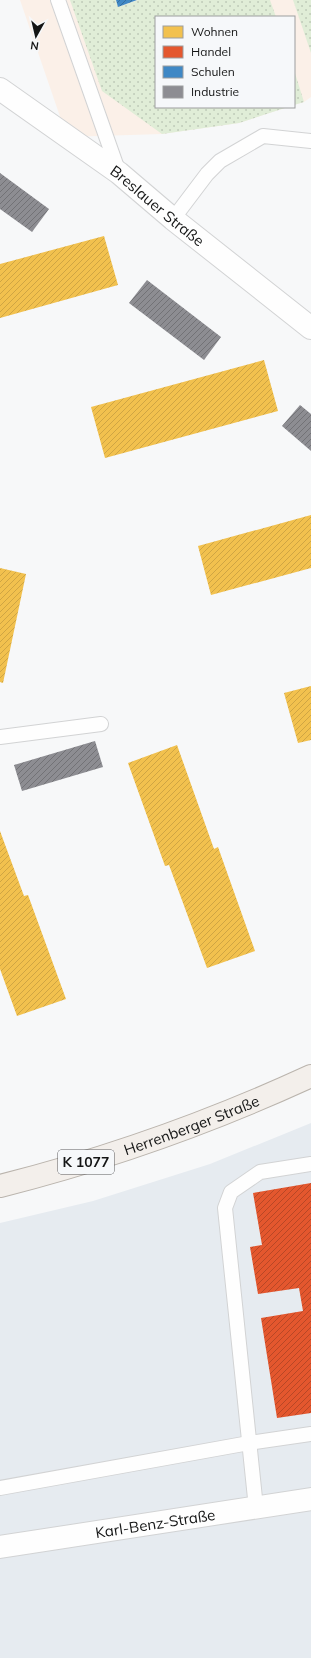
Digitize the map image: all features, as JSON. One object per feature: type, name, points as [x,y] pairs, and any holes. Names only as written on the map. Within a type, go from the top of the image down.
[{"type":"main road","name":"Herrenberger Straße","points":[[0,1186],[62,1169],[170,1134],[271,1094],[311,1076]]},
{"type":"street","name":"Breslauer Straße","points":[[0,89],[119,173],[173,220],[311,328]]},
{"type":"street","name":"Karl-Benz-Straße","points":[[0,1548],[311,1499]]},
{"type":"lane","points":[[58,0],[119,173]]},
{"type":"lane","points":[[173,220],[207,174],[220,161],[263,136],[311,141]]},
{"type":"lane","points":[[0,737],[101,724]]},
{"type":"lane","points":[[256,1508],[225,1208],[230,1192],[260,1172],[311,1164]]},
{"type":"lane","points":[[0,1488],[249,1443],[311,1434]]},
{"type":"shaded area","points":[[20,0],[311,0],[311,97],[304,102],[295,105],[295,16],[155,16],[155,108],[285,108],[239,123],[162,134],[67,137]]},
{"type":"shaded area","points":[[311,1123],[311,1658],[0,1658],[0,1223],[93,1201],[210,1164]]},
{"type":"green space","points":[[70,0],[116,0],[118,7],[138,0],[270,0],[276,16],[155,16],[155,108],[285,108],[239,123],[162,134],[102,91]]},
{"type":"green space","points":[[293,0],[311,0],[311,53]]},
{"type":"green space","points":[[295,73],[304,102],[295,105]]},
{"type":"building: Wohnen","points":[[104,236],[118,285],[0,318],[0,264]]},
{"type":"building: Wohnen","points":[[264,360],[278,411],[105,458],[91,407]]},
{"type":"building: Wohnen","points":[[311,515],[311,568],[211,595],[198,546]]},
{"type":"building: Wohnen","points":[[0,568],[26,574],[3,683],[0,682]]},
{"type":"building: Wohnen","points":[[311,686],[311,740],[298,743],[284,693]]},
{"type":"building: Wohnen","points":[[177,745],[214,849],[218,847],[255,951],[207,968],[169,865],[165,866],[128,763]]},
{"type":"building: Wohnen","points":[[0,831],[24,896],[28,895],[66,999],[17,1016],[0,969]]},
{"type":"building: Handel","points":[[311,1183],[311,1413],[277,1418],[261,1318],[303,1311],[299,1288],[258,1294],[250,1247],[262,1245],[253,1193]]},
{"type":"building: Schulen","points":[[116,0],[137,0],[118,7]]},
{"type":"building: Industrie","points":[[0,173],[49,209],[32,232],[0,209]]},
{"type":"building: Industrie","points":[[147,280],[221,337],[204,360],[129,303]]},
{"type":"building: Industrie","points":[[300,405],[311,414],[311,451],[282,426]]},
{"type":"building: Industrie","points":[[95,741],[103,767],[22,791],[14,765]]}]
